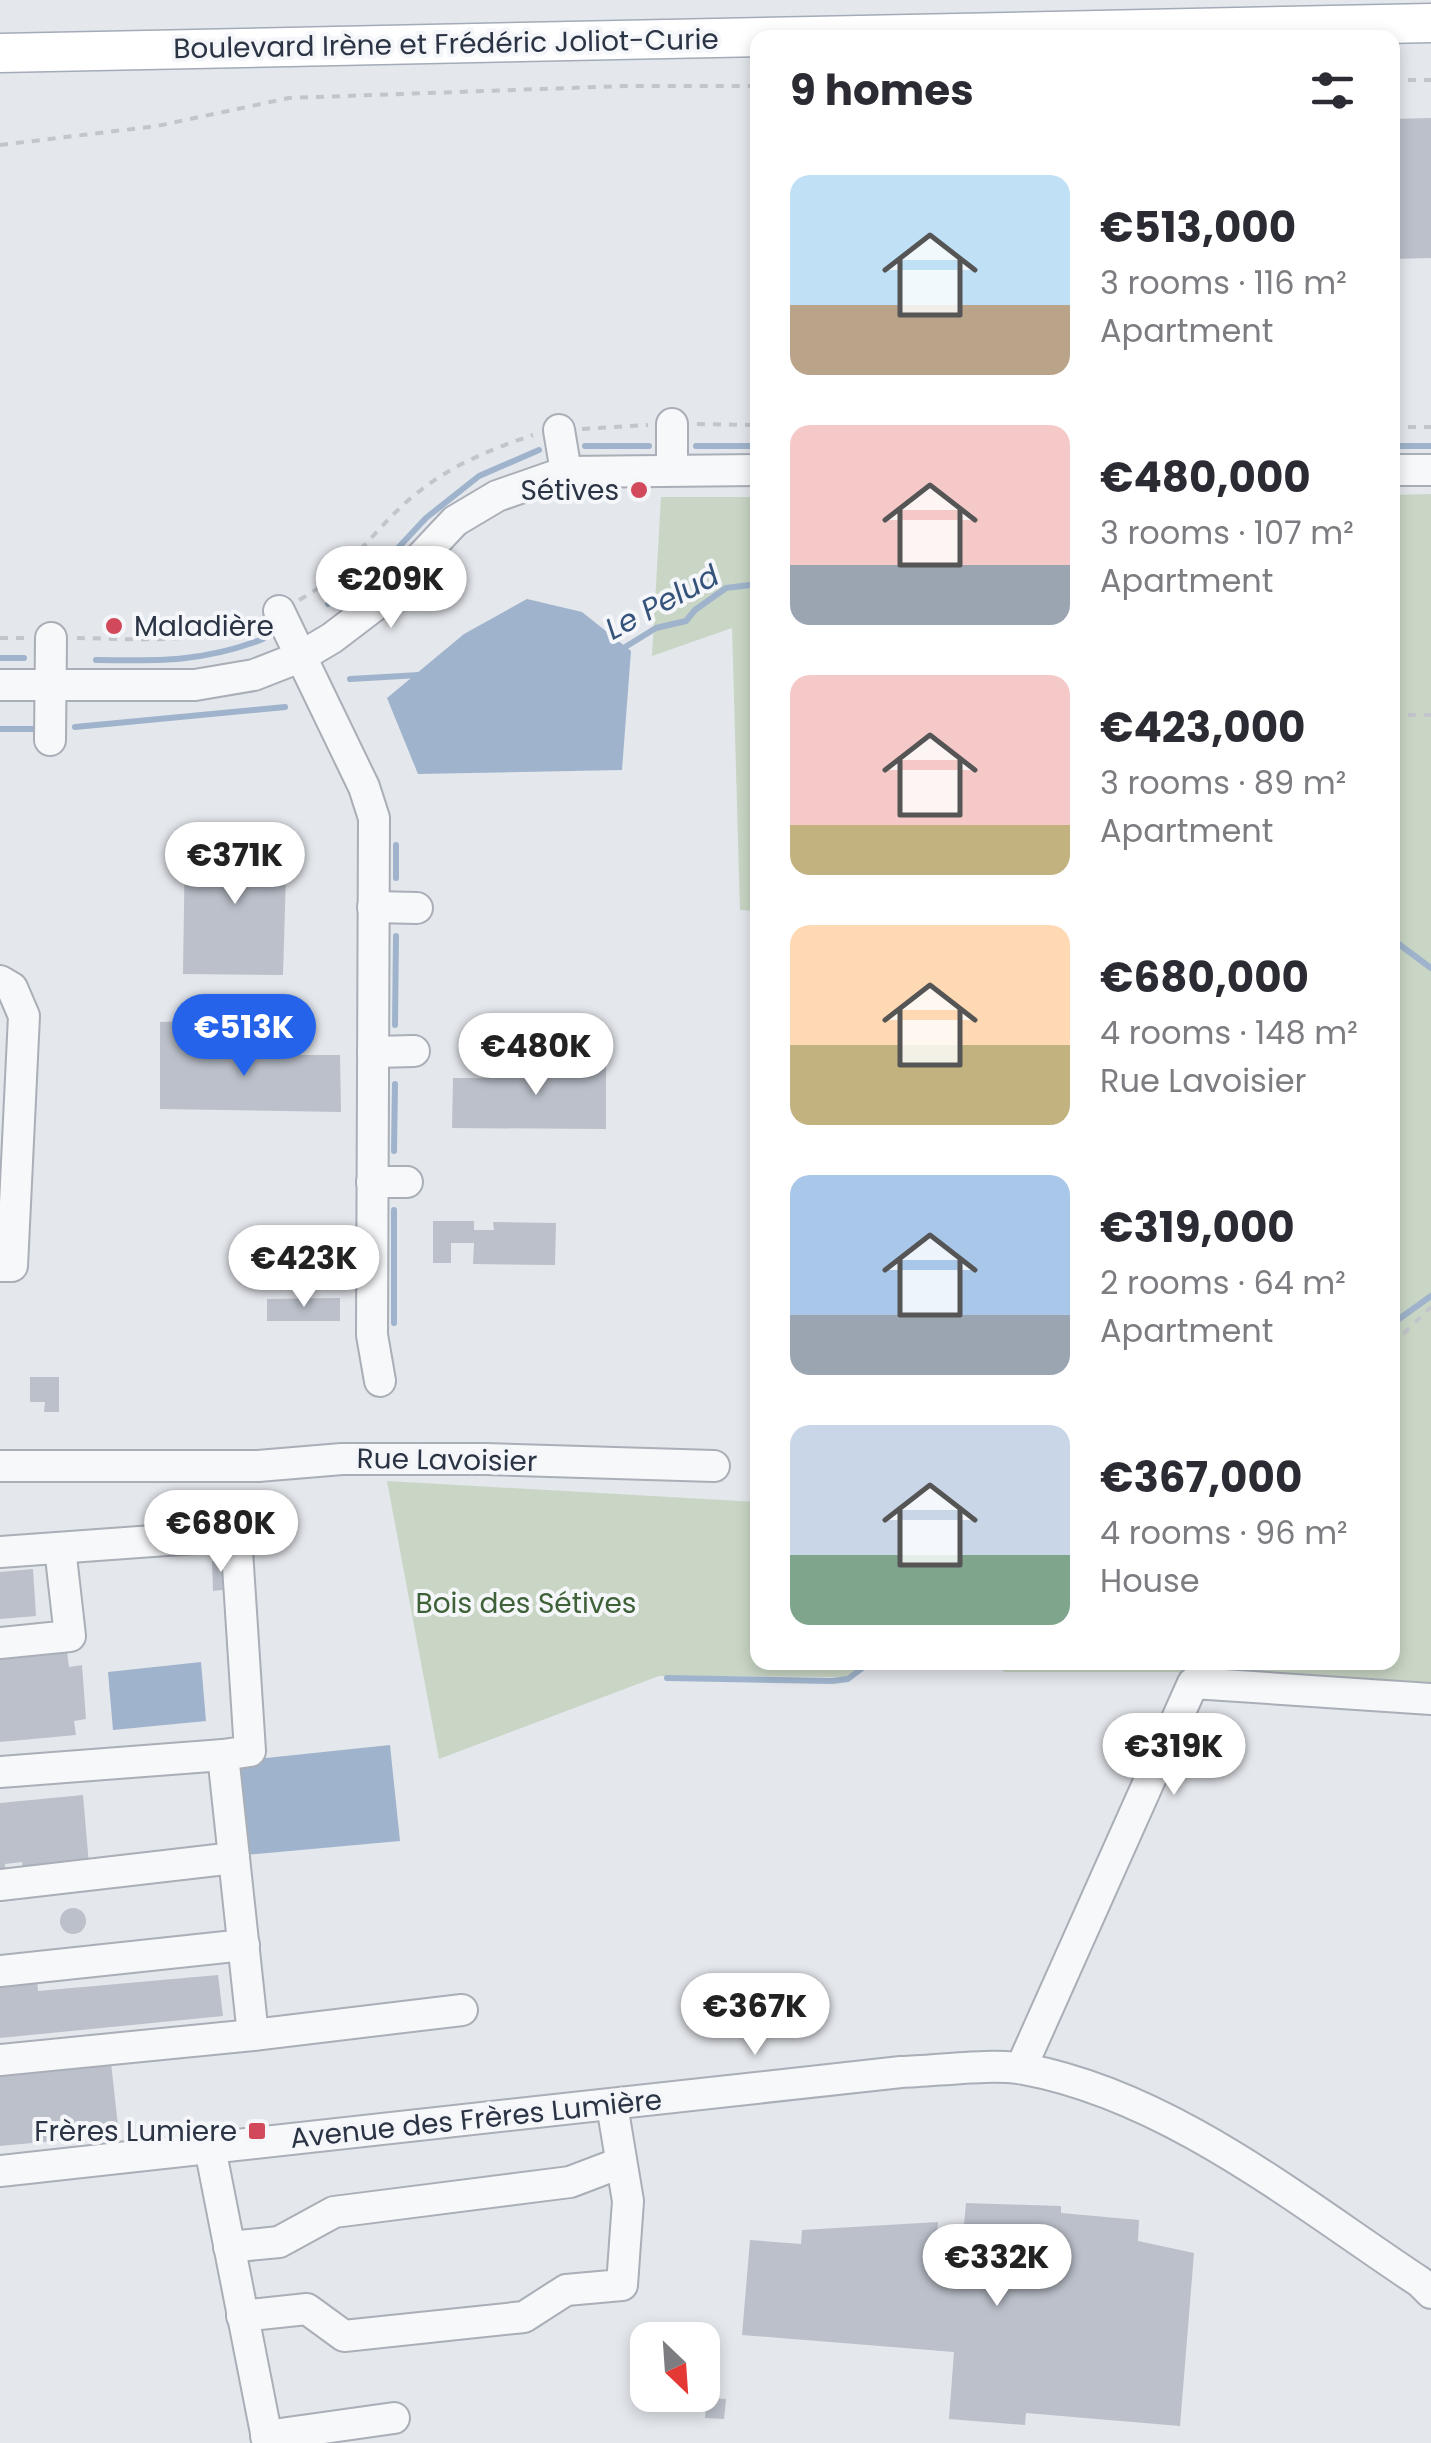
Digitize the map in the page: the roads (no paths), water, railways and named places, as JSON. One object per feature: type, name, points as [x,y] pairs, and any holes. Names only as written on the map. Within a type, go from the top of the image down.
[{"type":"main road","name":"Boulevard Irène et Frédéric Joliot-Curie","points":[[1097,30],[1431,23]]},
{"type":"main road","name":"Boulevard Irène et Frédéric Joliot-Curie","points":[[0,53],[750,37]]},
{"type":"street","points":[[672,424],[672,470]]},
{"type":"street","points":[[559,430],[566,472]]},
{"type":"street","points":[[0,685],[195,685],[254,674],[300,658],[332,638],[378,603],[455,521],[497,496],[566,472],[750,470]]},
{"type":"street","points":[[1400,470],[1431,470]]},
{"type":"street","points":[[279,611],[364,787],[374,818],[372,1335],[380,1382]]},
{"type":"street","points":[[50,740],[51,638]]},
{"type":"street","points":[[373,907],[417,908]]},
{"type":"street","points":[[0,981],[12,988],[24,1016],[12,1266],[0,1266]]},
{"type":"street","points":[[373,1052],[414,1051]]},
{"type":"street","points":[[372,1182],[407,1182]]},
{"type":"street","name":"Rue Lavoisier","points":[[0,1466],[258,1466],[342,1459],[485,1459],[714,1466]]},
{"type":"street","points":[[0,1552],[236,1535],[250,1752],[0,1772]]},
{"type":"street","points":[[0,1643],[70,1636],[60,1548]]},
{"type":"street","points":[[1021,2068],[1193,1682],[1431,1700]]},
{"type":"street","points":[[223,1755],[253,2036]]},
{"type":"street","points":[[0,1884],[234,1858]]},
{"type":"street","points":[[0,1971],[244,1945]]},
{"type":"street","points":[[0,2060],[253,2036],[462,2010]]},
{"type":"street","name":"Avenue des Frères Lumière","points":[[0,2171],[901,2072],[1021,2068],[1100,2089],[1178,2124],[1420,2282],[1431,2293]]},
{"type":"street","points":[[242,2316],[308,2309],[344,2336],[524,2317],[566,2290],[622,2285],[628,2201],[612,2104]]},
{"type":"street","points":[[210,2148],[267,2439],[394,2418]]},
{"type":"street","points":[[229,2246],[279,2242],[334,2212],[570,2182],[620,2162]]},
{"type":"water","points":[[527,599],[582,612],[631,651],[622,770],[418,774],[387,698],[464,634]]},
{"type":"water","points":[[201,1662],[206,1721],[113,1730],[108,1672]]},
{"type":"water","points":[[390,1745],[400,1841],[245,1855],[237,1761]]},
{"type":"waterway","points":[[585,446],[649,446]]},
{"type":"waterway","points":[[696,446],[750,446]]},
{"type":"waterway","points":[[1400,446],[1431,446]]},
{"type":"waterway","points":[[328,604],[369,579],[426,518],[479,476],[539,450]]},
{"type":"waterway","name":"Le Pelud","points":[[622,649],[656,628],[686,621],[726,588],[750,585]]},
{"type":"waterway","points":[[96,660],[200,656],[263,639]]},
{"type":"waterway","points":[[0,658],[24,658]]},
{"type":"waterway","name":"Le Pelud","points":[[350,679],[419,675]]},
{"type":"waterway","name":"Le Pelud","points":[[75,727],[285,707]]},
{"type":"waterway","name":"Le Pelud","points":[[0,729],[37,729]]},
{"type":"waterway","points":[[396,845],[396,878]]},
{"type":"waterway","points":[[395,1025],[396,936]]},
{"type":"waterway","name":"Le Pelud","points":[[1400,945],[1431,968]]},
{"type":"waterway","points":[[394,1151],[395,1084]]},
{"type":"waterway","points":[[394,1210],[394,1323]]},
{"type":"waterway","name":"Le Pelud","points":[[1400,1318],[1431,1296]]},
{"type":"waterway","name":"Le Pelud","points":[[667,1678],[832,1681],[848,1679],[860,1670]]},
{"type":"place","name":"Sétives","points":[[639,490]]},
{"type":"place","name":"Maladière","points":[[114,626]]},
{"type":"place","name":"Frères Lumiere","points":[[257,2131]]},
{"type":"park label","name":"Bois des Sétives","points":[[526,1603]]}]
